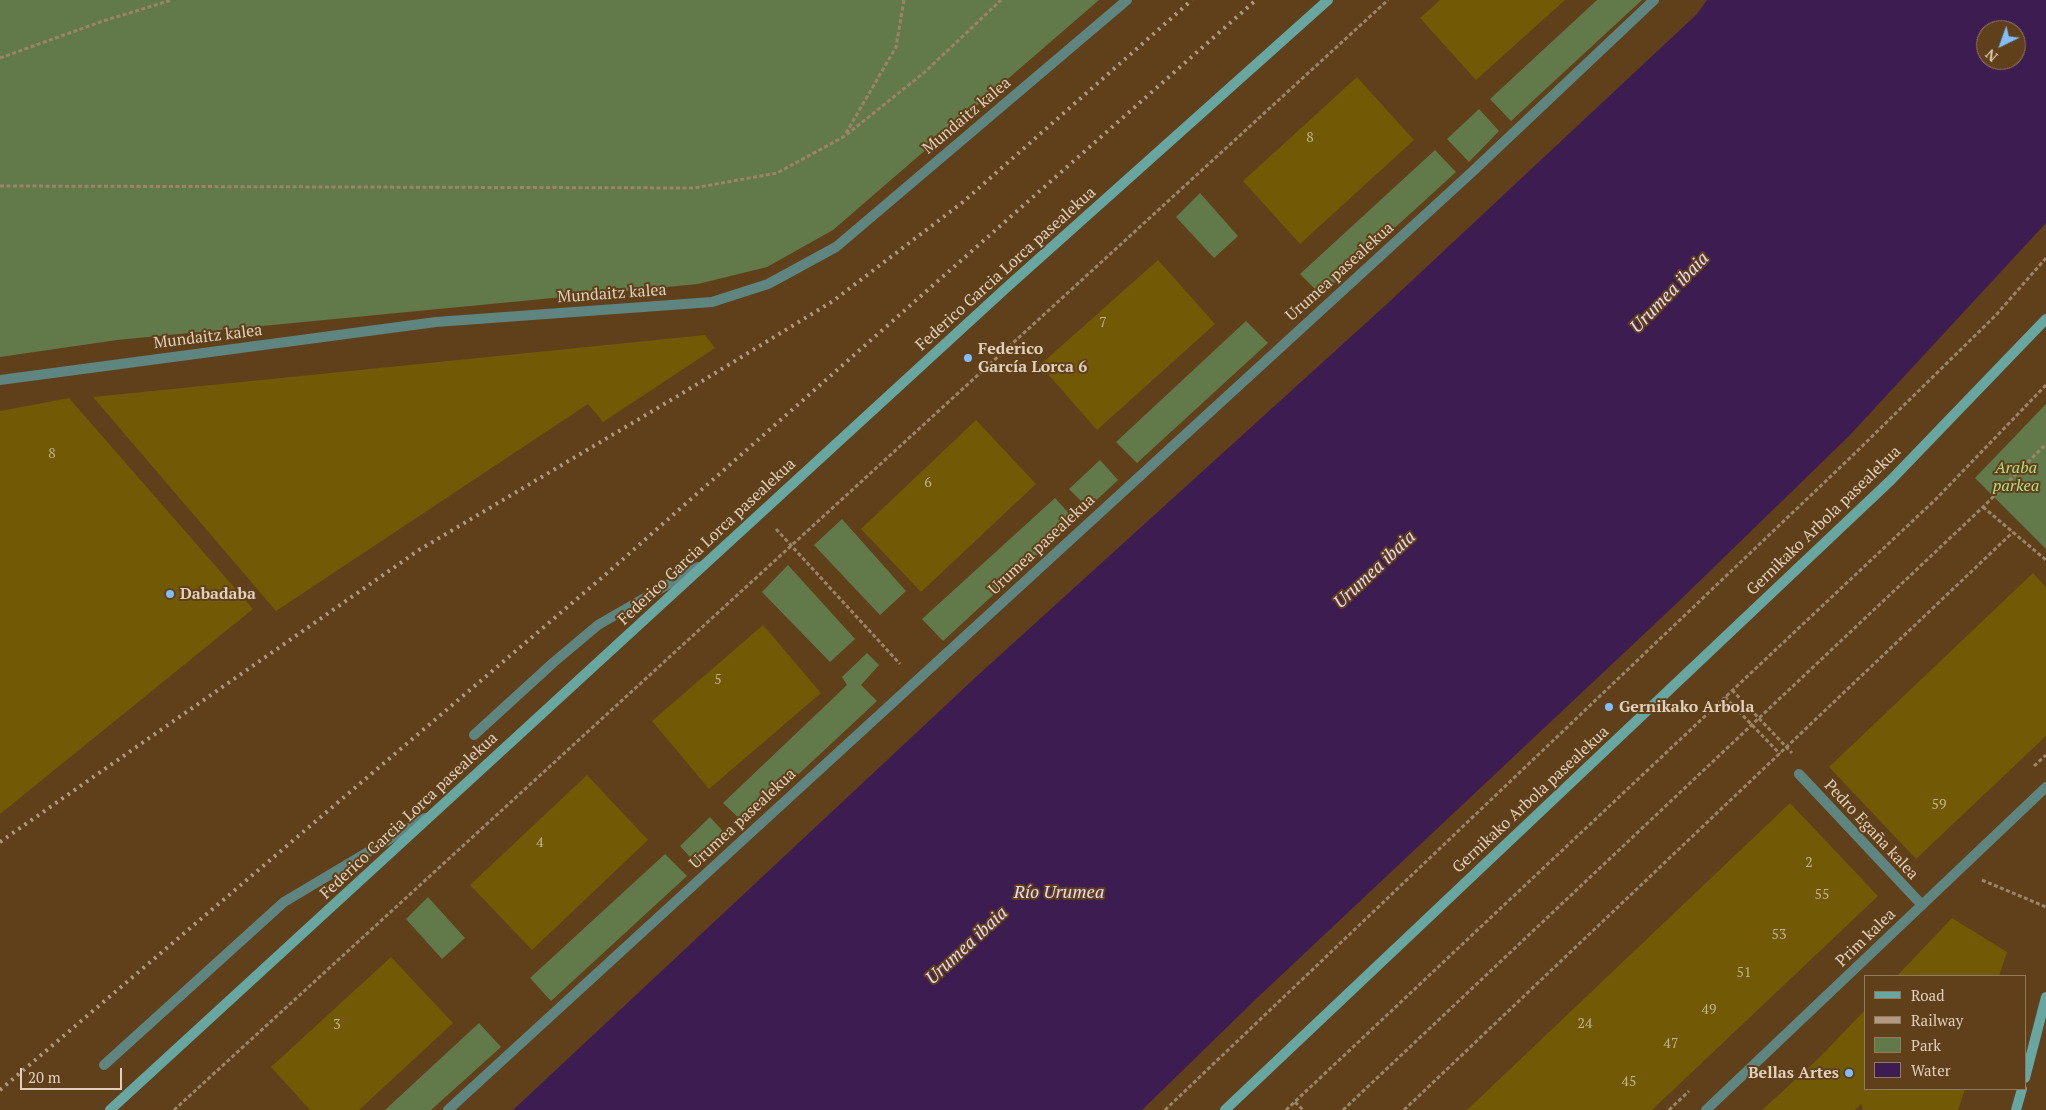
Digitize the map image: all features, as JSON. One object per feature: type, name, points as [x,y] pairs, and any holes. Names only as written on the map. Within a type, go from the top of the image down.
[{"type":"main road","name":"Federico Garcia Lorca pasealekua","points":[[110,1110],[999,295],[1328,0]]},
{"type":"main road","name":"Gernikako Arbola pasealekua","points":[[1225,1110],[1891,480],[2046,319]]},
{"type":"main road","points":[[2026,1074],[2046,997]]},
{"type":"main road","points":[[2016,1110],[2022,1090]]},
{"type":"street","name":"Mundaitz kalea","points":[[0,380],[436,322],[712,302],[759,287],[836,247],[1127,0]]},
{"type":"street","name":"Urumea pasealekua","points":[[448,1110],[1472,172],[1654,0]]},
{"type":"street","points":[[474,735],[554,662],[598,625],[708,562]]},
{"type":"street","name":"Pedro Egaña kalea","points":[[1799,774],[1922,906]]},
{"type":"street","name":"Prim kalea","points":[[1706,1110],[2046,787]]},
{"type":"street","points":[[104,1065],[284,902],[436,812]]},
{"type":"path","points":[[0,58],[103,21],[172,0]]},
{"type":"path","points":[[845,136],[896,47],[904,0]]},
{"type":"path","points":[[0,186],[694,188],[777,173],[845,136],[926,72],[1001,0]]},
{"type":"path","points":[[174,1110],[1388,0]]},
{"type":"path","points":[[1165,1110],[1850,458],[1996,315],[2046,258]]},
{"type":"path","points":[[1286,1110],[1936,499],[2046,386]]},
{"type":"path","points":[[1344,1110],[1983,506],[2046,444]]},
{"type":"path","points":[[1983,506],[2046,560]]},
{"type":"path","points":[[761,513],[916,681]]},
{"type":"path","points":[[1404,1110],[2013,532]]},
{"type":"path","points":[[1732,690],[1793,754]]},
{"type":"path","points":[[1725,696],[1799,774]]},
{"type":"path","points":[[1966,863],[1983,880],[2046,907]]},
{"type":"path","points":[[1295,1102],[1303,1110]]},
{"type":"green space","points":[[0,0],[1099,0],[833,230],[767,267],[698,284],[117,340],[0,357]]},
{"type":"green space","points":[[1597,0],[1642,0],[1511,121],[1490,99]]},
{"type":"green space","points":[[1479,109],[1499,131],[1469,162],[1447,139]]},
{"type":"green space","points":[[1435,150],[1456,172],[1321,295],[1300,274]]},
{"type":"green space","points":[[1200,193],[1238,236],[1214,258],[1176,217]]},
{"type":"green space","points":[[1246,321],[1268,343],[1137,463],[1116,442]]},
{"type":"green space","name":"Araba parkea","points":[[2046,404],[2046,549],[1975,478]]},
{"type":"green space","points":[[1100,460],[1118,480],[1088,508],[1069,489]]},
{"type":"green space","points":[[1055,498],[1075,520],[943,641],[922,619]]},
{"type":"green space","points":[[842,519],[906,591],[880,615],[814,545]]},
{"type":"green space","points":[[788,565],[855,639],[830,662],[762,592]]},
{"type":"green space","points":[[867,653],[879,665],[861,685],[877,701],[745,824],[723,803],[847,685],[842,677]]},
{"type":"green space","points":[[710,817],[729,838],[699,867],[680,846]]},
{"type":"green space","points":[[665,854],[687,876],[551,1001],[530,978]]},
{"type":"green space","points":[[428,897],[465,938],[442,959],[406,919]]},
{"type":"green space","points":[[479,1023],[501,1047],[431,1110],[385,1110]]},
{"type":"water","name":"Río Urumea","points":[[1707,0],[2046,0],[2046,223],[1849,436],[1676,604],[1256,999],[1142,1110],[513,1110],[977,676],[1388,303],[1697,14]]},
{"type":"building","points":[[1440,0],[1565,0],[1476,80],[1420,18]]},
{"type":"building","points":[[1357,77],[1414,140],[1300,244],[1243,181]]},
{"type":"building","points":[[1158,260],[1215,324],[1097,430],[1040,365]]},
{"type":"building","points":[[705,335],[715,348],[603,422],[588,404],[276,611],[93,397]]},
{"type":"building","points":[[69,398],[253,609],[0,814],[0,411]]},
{"type":"building","points":[[976,420],[1036,484],[921,592],[861,529]]},
{"type":"building","points":[[2033,573],[2046,587],[2046,736],[1916,859],[1829,767]]},
{"type":"building","points":[[763,625],[821,693],[709,789],[652,721]]},
{"type":"building","points":[[587,775],[648,840],[532,950],[470,885]]},
{"type":"building","points":[[1790,803],[1878,896],[1652,1110],[1467,1110]]},
{"type":"building","points":[[1952,918],[2007,952],[1999,975],[1898,975]]},
{"type":"building","points":[[391,957],[453,1023],[359,1110],[310,1110],[271,1067]]},
{"type":"building","name":"Bellas Artes","points":[[1864,1011],[1864,1090],[1965,1090],[1958,1110],[1863,1110],[1861,1104],[1855,1110],[1762,1110],[1819,1058]]},
{"type":"railway","points":[[0,842],[419,550],[833,301],[963,202],[1192,0]]},
{"type":"railway","points":[[0,1090],[605,575],[1256,0]]},
{"type":"place","name":"Federico García Lorca 6","points":[[968,358]]},
{"type":"place","name":"Dabadaba","points":[[170,594]]},
{"type":"place","name":"Gernikako Arbola","points":[[1609,707]]},
{"type":"place","name":"Bellas Artes","points":[[1849,1073]]},
{"type":"water label","name":"Urumea ibaia","points":[[1670,293]]},
{"type":"water label","name":"Urumea ibaia","points":[[1375,570]]},
{"type":"water label","name":"Urumea ibaia","points":[[967,946]]}]
